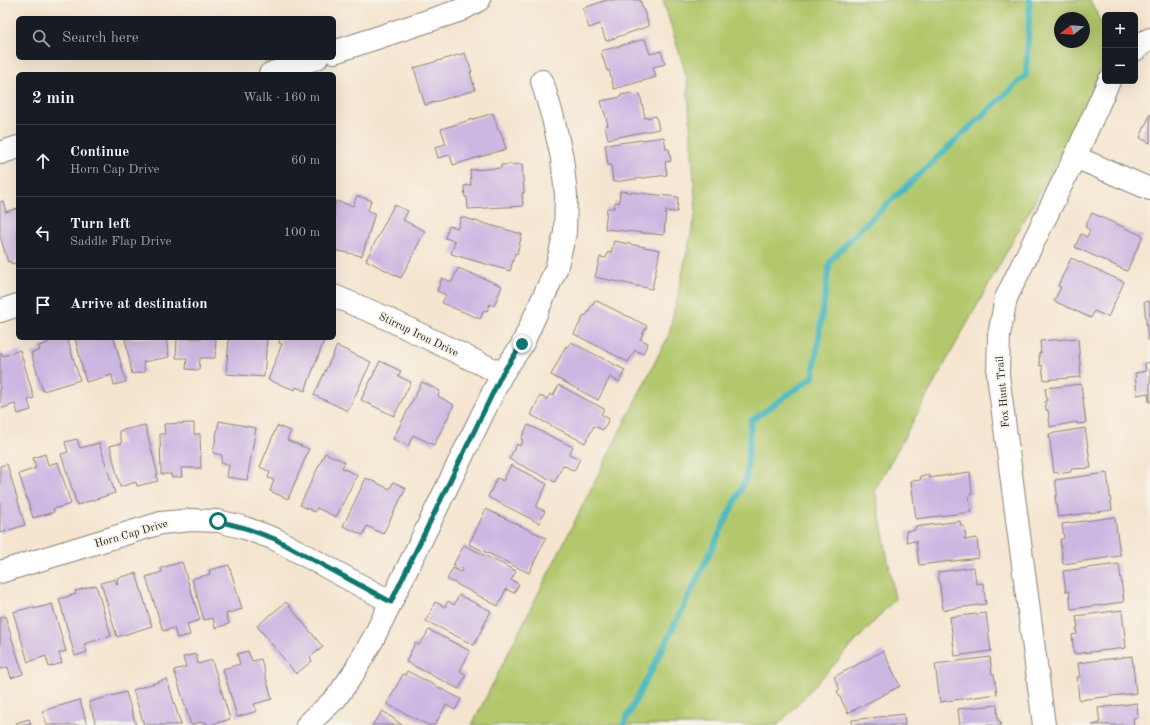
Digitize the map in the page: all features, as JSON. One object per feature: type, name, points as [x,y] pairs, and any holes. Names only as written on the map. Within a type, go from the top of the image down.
[{"type":"street","points":[[336,51],[461,10],[479,0]]},
{"type":"street","points":[[1137,48],[1150,39]]},
{"type":"street","points":[[276,72],[311,60]]},
{"type":"street","points":[[307,725],[336,698],[353,674],[374,639],[502,374],[522,344],[556,269],[565,233],[566,195],[562,158],[553,118],[542,82]]},
{"type":"street","name":"Fox Hunt Trail","points":[[1044,725],[998,375],[999,335],[1006,298],[1075,156],[1108,84]]},
{"type":"street","points":[[0,153],[16,148]]},
{"type":"street","points":[[1075,156],[1150,189]]},
{"type":"street","name":"Stirrup Iron Drive","points":[[336,297],[382,316],[502,374]]},
{"type":"street","points":[[0,311],[16,306]]},
{"type":"street","name":"Horn Cap Drive","points":[[0,572],[161,523],[192,520],[218,521],[245,528],[275,539],[391,602]]},
{"type":"green space","points":[[663,0],[1090,0],[1102,25],[1102,79],[875,490],[895,599],[778,725],[472,725],[669,334],[696,212],[687,78]]},
{"type":"building","points":[[607,0],[640,0],[649,26],[606,41],[600,24],[589,28],[583,8]]},
{"type":"building","points":[[645,39],[650,54],[661,51],[665,64],[653,67],[656,77],[614,89],[609,70],[607,71],[601,51]]},
{"type":"building","points":[[465,53],[472,72],[470,72],[475,90],[425,105],[414,68]]},
{"type":"building","points":[[632,93],[632,95],[640,94],[645,118],[656,116],[659,129],[608,139],[605,126],[608,125],[601,101]]},
{"type":"building","points":[[493,113],[506,149],[453,165],[450,155],[438,158],[435,147],[446,144],[441,129]]},
{"type":"building","points":[[1150,114],[1150,143],[1140,138]]},
{"type":"building","points":[[664,137],[666,149],[669,149],[671,161],[665,162],[667,175],[613,182],[611,165],[608,165],[605,145]]},
{"type":"building","points":[[522,164],[524,193],[522,193],[523,206],[468,209],[464,186],[471,185],[470,170],[501,168],[501,165]]},
{"type":"building","points":[[620,191],[678,197],[677,212],[666,211],[664,235],[605,229],[607,208],[614,208],[615,202],[619,203]]},
{"type":"building","points":[[357,196],[371,200],[368,211],[375,213],[362,256],[336,250],[336,201],[353,206]]},
{"type":"building","points":[[3,201],[6,212],[16,209],[16,263],[12,264],[11,262],[8,262],[0,236],[0,202]]},
{"type":"building","points":[[394,205],[408,211],[403,220],[425,231],[401,278],[366,260]]},
{"type":"building","points":[[1092,213],[1143,236],[1127,271],[1075,247],[1081,234],[1087,237],[1090,230],[1085,227]]},
{"type":"building","points":[[461,217],[522,234],[517,254],[515,253],[510,271],[451,254],[455,241],[445,238],[449,226],[458,228]]},
{"type":"building","points":[[614,241],[660,250],[652,289],[595,277],[600,257],[606,258],[608,252],[611,253]]},
{"type":"building","points":[[1071,258],[1124,282],[1108,317],[1094,311],[1091,318],[1054,301],[1061,287],[1058,286]]},
{"type":"building","points":[[458,268],[502,286],[494,306],[490,304],[487,311],[484,310],[480,319],[442,303],[446,295],[437,291],[442,278],[452,282]]},
{"type":"building","points":[[595,300],[647,326],[640,339],[648,343],[643,354],[635,350],[628,362],[574,334],[584,315],[586,316]]},
{"type":"building","points":[[1150,301],[1150,340],[1148,340],[1144,302]]},
{"type":"building","points":[[1078,338],[1081,377],[1044,380],[1042,365],[1040,366],[1040,341]]},
{"type":"building","points":[[68,340],[80,380],[43,391],[31,353],[40,350],[39,346],[48,343],[47,341]]},
{"type":"building","points":[[76,340],[115,340],[126,382],[114,385],[112,375],[86,382]]},
{"type":"building","points":[[125,340],[166,340],[169,357],[143,362],[145,372],[132,374]]},
{"type":"building","points":[[177,340],[216,340],[215,358],[200,358],[199,370],[186,369],[187,358],[176,358]]},
{"type":"building","points":[[229,340],[267,340],[264,377],[226,374]]},
{"type":"building","points":[[280,340],[324,340],[305,391],[296,387],[295,390],[268,380],[282,344],[279,343]]},
{"type":"building","points":[[571,342],[625,370],[619,382],[610,377],[598,400],[551,375],[566,346],[568,347]]},
{"type":"building","points":[[337,346],[371,362],[348,411],[314,395]]},
{"type":"building","points":[[20,350],[34,398],[28,400],[31,410],[18,414],[15,404],[0,409],[0,353],[2,353],[3,356]]},
{"type":"building","points":[[380,361],[401,371],[398,376],[411,382],[394,416],[361,400]]},
{"type":"building","points":[[1150,362],[1149,402],[1148,393],[1137,395],[1135,373],[1146,371],[1145,363]]},
{"type":"building","points":[[422,382],[440,391],[438,396],[454,405],[434,445],[413,435],[408,446],[393,439]]},
{"type":"building","points":[[1081,384],[1086,423],[1077,424],[1077,422],[1050,427],[1048,410],[1046,410],[1045,401],[1047,401],[1045,388]]},
{"type":"building","points":[[559,385],[604,409],[601,414],[609,419],[603,430],[594,426],[585,443],[531,415],[540,396],[547,399],[550,394],[553,396]]},
{"type":"building","points":[[219,421],[256,428],[247,480],[227,477],[229,465],[221,463],[222,455],[213,453]]},
{"type":"building","points":[[194,423],[194,434],[200,434],[201,468],[181,468],[182,477],[171,477],[171,474],[161,474],[160,434],[165,434],[164,424]]},
{"type":"building","points":[[145,425],[158,475],[156,475],[158,481],[137,486],[136,482],[120,487],[110,446],[122,443],[119,431]]},
{"type":"building","points":[[528,425],[573,447],[569,454],[580,459],[574,471],[563,465],[555,482],[509,459],[517,444],[520,446],[523,440],[521,439]]},
{"type":"building","points":[[277,426],[291,431],[287,440],[309,449],[288,499],[270,491],[274,480],[268,478],[270,472],[260,467]]},
{"type":"building","points":[[1085,428],[1091,468],[1071,469],[1071,472],[1058,474],[1058,472],[1054,473],[1049,434]]},
{"type":"building","points":[[77,439],[80,448],[99,443],[115,493],[77,505],[61,454],[68,452],[65,442]]},
{"type":"building","points":[[325,453],[345,462],[342,468],[357,475],[336,517],[317,508],[315,512],[300,505]]},
{"type":"building","points":[[45,454],[48,465],[58,462],[71,504],[53,509],[54,512],[33,518],[19,474],[36,468],[33,458]]},
{"type":"building","points":[[7,464],[25,525],[0,533],[0,466]]},
{"type":"building","points":[[511,465],[547,484],[536,507],[545,511],[539,523],[488,497],[497,478],[503,481]]},
{"type":"building","points":[[970,472],[972,494],[969,495],[971,512],[916,519],[911,481],[921,480],[920,476],[929,475],[929,478]]},
{"type":"building","points":[[1107,473],[1112,510],[1058,517],[1055,496],[1057,496],[1057,492],[1055,480]]},
{"type":"building","points":[[366,478],[390,489],[393,482],[406,488],[383,534],[367,526],[363,535],[343,526]]},
{"type":"building","points":[[486,509],[546,538],[529,573],[469,544]]},
{"type":"building","points":[[1115,517],[1120,556],[1063,564],[1060,539],[1064,539],[1062,524]]},
{"type":"building","points":[[960,521],[961,526],[964,526],[966,537],[964,538],[965,540],[977,538],[979,558],[919,565],[916,541],[907,542],[906,531],[915,530],[915,527]]},
{"type":"building","points":[[464,545],[516,571],[511,580],[519,584],[514,593],[506,589],[498,606],[447,579],[453,568],[461,572],[463,569],[453,565]]},
{"type":"building","points":[[182,562],[200,620],[187,624],[190,635],[177,638],[174,628],[163,631],[146,577],[162,572],[161,568]]},
{"type":"building","points":[[1119,564],[1124,602],[1071,609],[1069,591],[1066,592],[1063,571]]},
{"type":"building","points":[[229,565],[242,609],[226,614],[229,624],[215,628],[213,618],[204,620],[192,579],[210,574],[209,570]]},
{"type":"building","points":[[974,567],[976,584],[983,583],[986,604],[943,610],[938,572]]},
{"type":"building","points":[[136,573],[152,626],[117,637],[101,583],[115,579],[117,585],[117,578]]},
{"type":"building","points":[[96,585],[111,636],[84,644],[87,652],[75,656],[59,599],[76,594],[75,591]]},
{"type":"building","points":[[459,595],[491,611],[474,645],[426,621],[435,602],[445,607],[448,601],[454,605]]},
{"type":"building","points":[[286,602],[323,647],[310,657],[312,661],[296,674],[257,626]]},
{"type":"building","points":[[52,604],[66,651],[59,653],[62,663],[49,667],[46,656],[28,662],[13,612],[33,607],[34,609]]},
{"type":"building","points":[[1122,610],[1126,648],[1074,654],[1072,635],[1077,634],[1076,628],[1078,628],[1076,616]]},
{"type":"building","points":[[986,613],[991,651],[955,656],[950,617]]},
{"type":"building","points":[[5,616],[23,674],[11,678],[8,667],[0,669],[0,618]]},
{"type":"building","points":[[429,630],[470,651],[460,671],[466,675],[459,689],[406,662],[415,643],[419,645]]},
{"type":"building","points":[[248,651],[252,661],[261,659],[272,699],[254,704],[257,711],[237,717],[223,669],[240,664],[237,654]]},
{"type":"building","points":[[883,651],[900,686],[848,713],[837,691],[840,690],[834,677]]},
{"type":"building","points":[[196,654],[198,664],[212,660],[230,719],[210,725],[207,725],[206,722],[201,722],[191,725],[174,670],[186,667],[183,657]]},
{"type":"building","points":[[1132,656],[1136,693],[1079,700],[1077,677],[1080,677],[1078,663]]},
{"type":"building","points":[[990,657],[997,694],[940,702],[935,664]]},
{"type":"building","points":[[407,671],[461,699],[455,710],[446,705],[435,725],[428,725],[387,704],[403,674],[405,675]]},
{"type":"building","points":[[167,679],[181,725],[144,725],[133,690]]},
{"type":"building","points":[[126,692],[136,725],[96,725],[89,702]]},
{"type":"building","points":[[80,700],[87,725],[47,725],[42,711]]},
{"type":"building","points":[[1137,703],[1138,717],[1133,718],[1134,725],[1092,725],[1100,723],[1098,708]]},
{"type":"building","points":[[997,705],[998,721],[1000,721],[1001,725],[960,725],[958,709]]},
{"type":"building","points":[[383,711],[402,725],[372,725]]},
{"type":"building","points":[[904,714],[905,725],[852,725],[852,720]]},
{"type":"building","points":[[29,719],[31,725],[17,725],[16,723]]},
{"type":"waterway","points":[[623,725],[669,636],[746,479],[751,421],[813,377],[830,261],[855,234],[1026,75],[1030,0]]},
{"type":"route","points":[[218,521],[245,528],[275,539],[391,602],[502,374],[522,344]]}]
